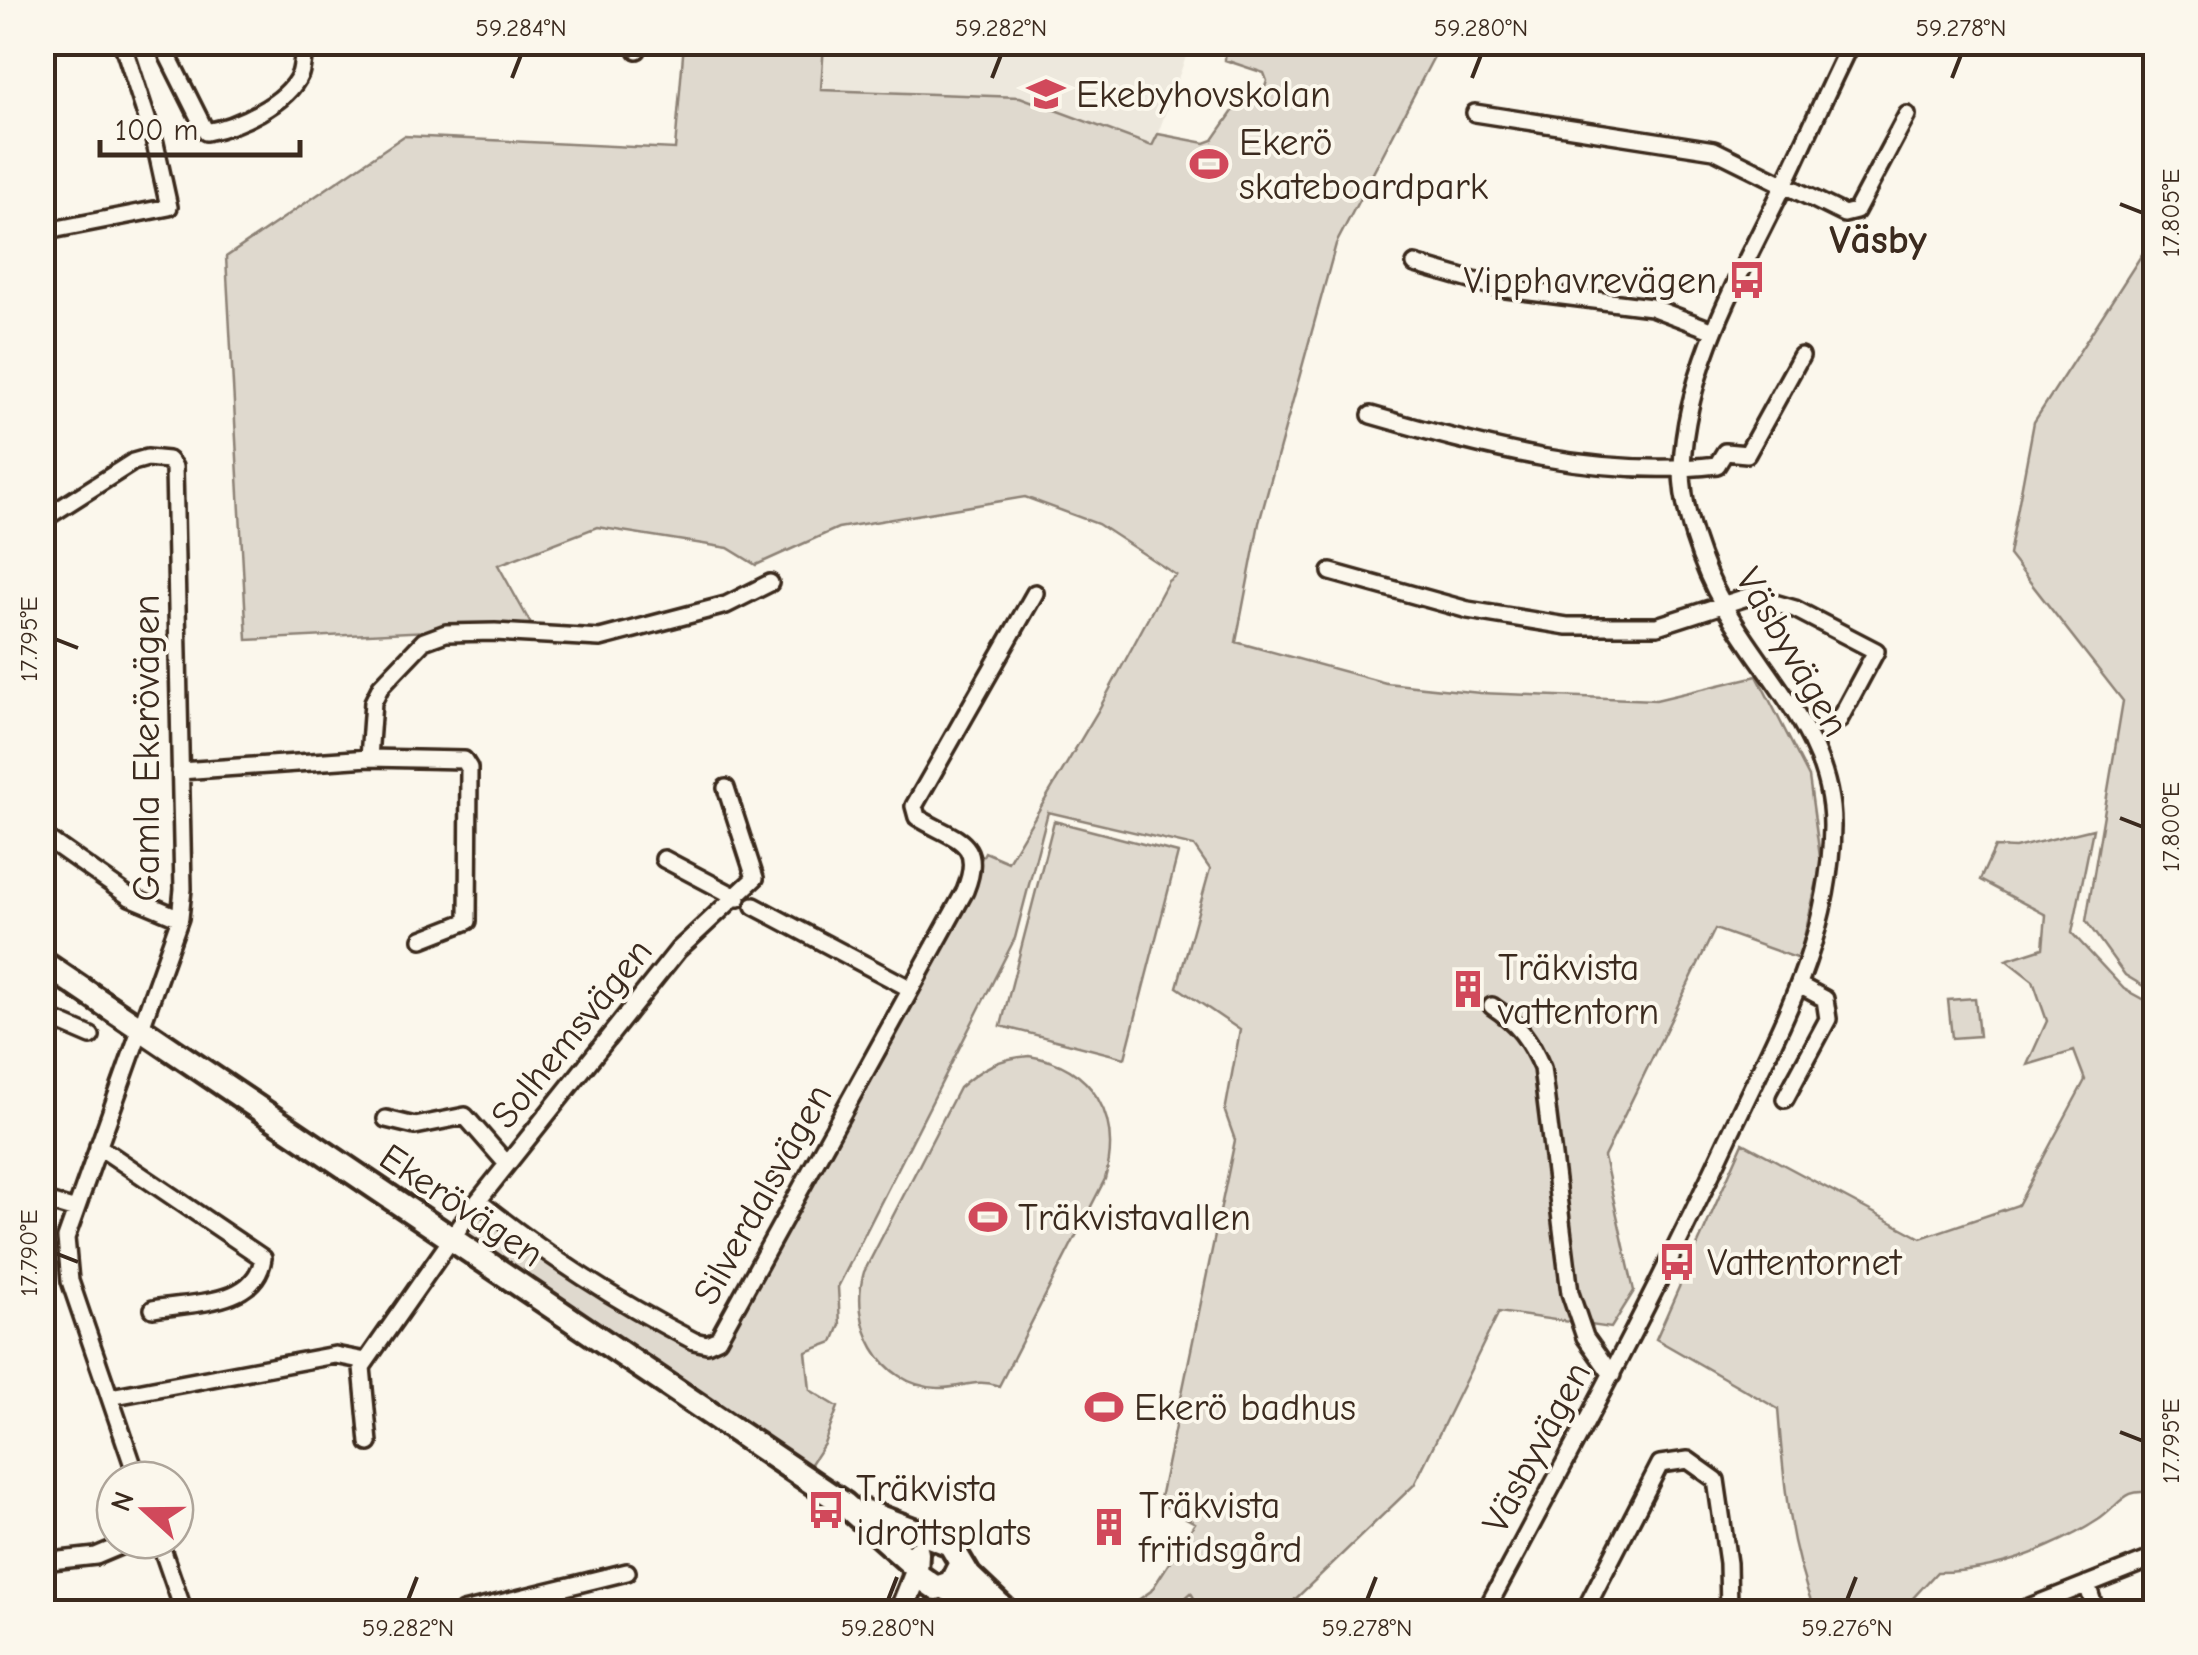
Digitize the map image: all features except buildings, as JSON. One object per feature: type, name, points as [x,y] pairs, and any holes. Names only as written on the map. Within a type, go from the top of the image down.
[{"type":"main road","name":"Ekerövägen","points":[[42,962],[844,1504],[927,1578],[994,1612]]},
{"type":"main road","name":"Ekerövägen","points":[[844,1504],[937,1540]]},
{"type":"main road","points":[[911,1612],[927,1578],[919,1550],[937,1540],[956,1549],[961,1563],[1007,1612]]},
{"type":"main road","points":[[927,1578],[957,1578],[961,1563]]},
{"type":"main road","points":[[900,1612],[927,1578]]},
{"type":"street","points":[[42,232],[168,207],[155,143],[122,42]]},
{"type":"street","points":[[179,42],[168,56],[206,132],[220,130],[284,97],[300,74],[304,42]]},
{"type":"street","points":[[568,42],[604,42]]},
{"type":"street","name":"Väsbyvägen","points":[[1484,1612],[1612,1375],[1799,985],[1826,908],[1832,822],[1820,766],[1797,710],[1723,605],[1696,541],[1682,469],[1691,398],[1714,332],[1851,42]]},
{"type":"street","points":[[1475,113],[1714,150],[1844,214],[1856,211],[1907,115]]},
{"type":"street","points":[[1416,264],[1498,288],[1651,307],[1714,332]]},
{"type":"street","points":[[1371,415],[1463,442],[1569,462],[1682,469],[1717,465],[1725,452],[1748,454],[1801,356]]},
{"type":"street","name":"Gamla Ekerövägen","points":[[42,520],[133,462],[147,458],[168,460],[174,467],[180,918],[66,1238],[70,1282],[131,1460]]},
{"type":"street","points":[[1331,572],[1468,610],[1567,626],[1657,626],[1750,596],[1794,609],[1876,650],[1839,720]]},
{"type":"street","points":[[369,758],[373,702],[382,686],[424,641],[446,633],[495,632],[600,638],[726,605],[770,583]]},
{"type":"street","name":"Silverdalsvägen","points":[[478,1201],[572,1273],[615,1300],[708,1344],[718,1339],[974,870],[972,856],[963,841],[918,817],[918,794],[1035,593]]},
{"type":"street","points":[[180,771],[369,758],[454,757],[470,768],[468,921],[422,938]]},
{"type":"street","name":"Solhemsvägen","points":[[366,1361],[478,1201],[678,950],[755,878],[726,788]]},
{"type":"street","points":[[42,835],[130,896],[180,918]]},
{"type":"street","points":[[664,859],[738,898]]},
{"type":"street","points":[[754,906],[911,989]]},
{"type":"street","points":[[1786,1099],[1828,1020],[1825,999],[1799,985]]},
{"type":"street","points":[[1492,1006],[1512,1019],[1531,1040],[1542,1068],[1570,1293],[1585,1337],[1612,1375]]},
{"type":"street","points":[[42,1015],[92,1036]]},
{"type":"street","points":[[386,1119],[416,1126],[465,1116],[507,1164]]},
{"type":"street","points":[[98,1146],[263,1258],[261,1274],[244,1293],[153,1310]]},
{"type":"street","points":[[42,1200],[76,1210]]},
{"type":"street","points":[[110,1397],[335,1355],[366,1361],[362,1367],[369,1443]]},
{"type":"street","points":[[1584,1612],[1660,1464],[1688,1460],[1716,1480],[1728,1563],[1729,1612]]},
{"type":"street","points":[[42,1562],[95,1556]]},
{"type":"street","points":[[2018,1612],[2156,1557]]},
{"type":"street","points":[[166,1560],[184,1612]]},
{"type":"street","points":[[463,1612],[627,1572]]},
{"type":"street","points":[[2088,1584],[2096,1612]]},
{"type":"shaded area","points":[[684,43],[805,47],[806,43],[824,43],[821,90],[1020,97],[1152,146],[1158,134],[1205,143],[1213,140],[1240,101],[1260,102],[1267,81],[1264,73],[1225,60],[1226,43],[1441,43],[1336,244],[1259,523],[1236,642],[1386,683],[1480,693],[1656,700],[1757,676],[1809,777],[1821,864],[1799,959],[1715,929],[1604,1157],[1634,1291],[1611,1328],[1499,1312],[1414,1485],[1282,1612],[1202,1612],[1191,1593],[1170,1612],[1121,1612],[1151,1591],[1195,1523],[1159,1503],[1235,1140],[1225,1112],[1240,1030],[1177,987],[1210,869],[1194,846],[1048,812],[1015,938],[838,1287],[840,1325],[833,1342],[806,1352],[810,1390],[838,1407],[824,1444],[803,1476],[450,1240],[478,1201],[557,1264],[707,1344],[796,1201],[985,852],[1008,862],[1098,711],[1168,581],[1176,575],[1098,524],[1025,497],[838,528],[756,565],[728,548],[597,527],[498,565],[532,626],[247,640],[226,257],[404,136],[675,149]]},
{"type":"shaded area","name":"Ekebyhovskolan","points":[[824,43],[1191,43],[1153,147],[1020,97],[820,90]]},
{"type":"shaded area","points":[[2155,234],[2155,993],[2125,975],[2086,921],[2123,701],[2009,555],[2034,422]]},
{"type":"shaded area","points":[[1054,821],[1178,853],[1125,1058],[1001,1026]]},
{"type":"shaded area","points":[[2093,829],[2072,933],[2124,989],[2155,1006],[2155,1494],[2129,1495],[2086,1527],[2022,1557],[1979,1568],[1937,1572],[1900,1612],[1815,1612],[1793,1537],[1778,1409],[1656,1339],[1743,1143],[1921,1238],[2018,1205],[2085,1080],[2074,1051],[2027,1065],[2047,1021],[2033,981],[2006,960],[2043,948],[2046,915],[1980,880],[1995,847],[2015,848]]},
{"type":"shaded area","points":[[1975,998],[1979,1036],[1952,1038],[1948,1000]]},
{"type":"shaded area","points":[[1029,1056],[1071,1071],[1098,1098],[1109,1135],[1105,1179],[999,1386],[983,1383],[938,1388],[917,1384],[899,1376],[873,1348],[861,1311],[864,1272],[959,1088],[991,1065]]},
{"type":"place","name":"Ekebyhovskolan","points":[[1046,94]]},
{"type":"place","name":"Ekerö skateboardpark","points":[[1209,164]]},
{"type":"place","name":"Vipphavrevägen","points":[[1747,280]]},
{"type":"place","name":"Träkvista vattentorn","points":[[1468,989]]},
{"type":"place","name":"Träkvistavallen","points":[[988,1217]]},
{"type":"place","name":"Vattentornet","points":[[1677,1262]]},
{"type":"place","name":"Ekerö badhus","points":[[1104,1407]]},
{"type":"place","name":"Träkvista idrottsplats","points":[[826,1510]]},
{"type":"place","name":"Träkvista fritidsgård","points":[[1109,1527]]},
{"type":"district","name":"Väsby","points":[[1878,239]]}]
